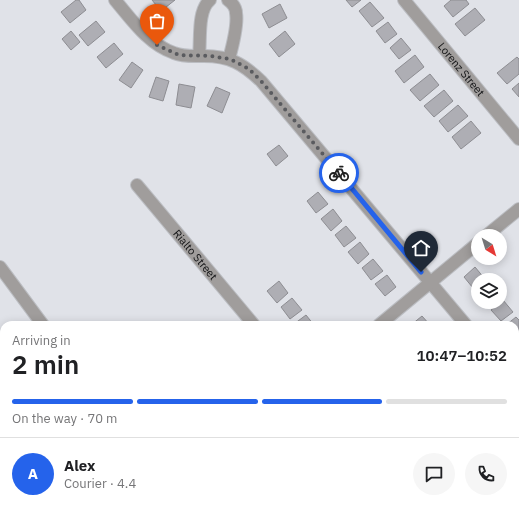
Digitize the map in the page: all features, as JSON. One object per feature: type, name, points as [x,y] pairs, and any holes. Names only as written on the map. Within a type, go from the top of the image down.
[{"type":"street","points":[[115,0],[142,32],[157,45],[179,55],[215,56],[230,59],[249,69],[261,81],[463,321]]},
{"type":"street","points":[[199,56],[202,11],[210,0]]},
{"type":"street","points":[[228,0],[232,4],[237,14],[230,59]]},
{"type":"street","name":"Lorenz Street","points":[[404,0],[519,139]]},
{"type":"street","name":"Rialto Street","points":[[137,185],[251,321]]},
{"type":"street","points":[[495,229],[519,209]]},
{"type":"street","points":[[383,321],[471,249]]},
{"type":"street","points":[[0,267],[40,321]]},
{"type":"building","points":[[76,0],[79,0],[86,10],[70,23],[61,12]]},
{"type":"building","points":[[152,0],[175,0],[161,11]]},
{"type":"building","points":[[346,0],[361,0],[352,7]]},
{"type":"building","points":[[451,0],[466,0],[469,4],[453,17],[444,6]]},
{"type":"building","points":[[370,2],[384,18],[372,27],[359,11]]},
{"type":"building","points":[[280,4],[287,18],[269,28],[262,14]]},
{"type":"building","points":[[475,8],[485,20],[465,36],[455,24]]},
{"type":"building","points":[[96,21],[105,32],[88,46],[79,35]]},
{"type":"building","points":[[388,22],[397,34],[385,43],[376,31]]},
{"type":"building","points":[[71,31],[80,42],[71,50],[62,39]]},
{"type":"building","points":[[285,31],[295,44],[279,57],[269,44]]},
{"type":"building","points":[[401,38],[411,50],[399,59],[390,48]]},
{"type":"building","points":[[114,43],[123,54],[106,68],[97,57]]},
{"type":"building","points":[[415,55],[424,67],[404,83],[395,71]]},
{"type":"building","points":[[517,57],[519,59],[519,74],[507,84],[497,73]]},
{"type":"building","points":[[132,62],[143,70],[131,88],[119,80]]},
{"type":"building","points":[[430,74],[439,85],[420,101],[410,90]]},
{"type":"building","points":[[156,77],[169,81],[163,101],[149,97]]},
{"type":"building","points":[[519,83],[519,97],[512,89]]},
{"type":"building","points":[[179,84],[195,87],[191,108],[176,105]]},
{"type":"building","points":[[216,87],[230,93],[222,113],[207,106]]},
{"type":"building","points":[[444,90],[453,101],[434,117],[424,106]]},
{"type":"building","points":[[458,105],[468,116],[448,132],[439,121]]},
{"type":"building","points":[[471,121],[481,133],[461,149],[452,137]]},
{"type":"building","points":[[279,145],[288,156],[276,166],[267,154]]},
{"type":"building","points":[[318,192],[328,204],[316,213],[307,201]]},
{"type":"building","points":[[333,209],[342,221],[331,231],[321,219]]},
{"type":"building","points":[[346,226],[356,238],[344,247],[335,235]]},
{"type":"building","points":[[360,242],[369,254],[358,264],[348,252]]},
{"type":"building","points":[[373,259],[383,271],[371,280],[362,268]]},
{"type":"building","points":[[475,267],[480,273],[471,273],[471,286],[464,277]]},
{"type":"building","points":[[387,275],[396,287],[385,296],[375,284]]},
{"type":"building","points":[[279,281],[288,293],[277,303],[267,291]]},
{"type":"building","points":[[292,298],[302,310],[290,319],[281,307]]},
{"type":"building","points":[[507,305],[513,312],[501,321],[491,310],[507,309]]},
{"type":"building","points":[[306,315],[311,321],[298,321]]},
{"type":"building","points":[[422,316],[426,321],[416,321]]},
{"type":"building","points":[[516,317],[519,320],[519,321],[511,321]]},
{"type":"way so far","points":[[157,45],[165,50],[179,55],[210,56],[230,59],[249,69],[261,81],[339,173]]},
{"type":"route","points":[[339,173],[421,272]]}]
